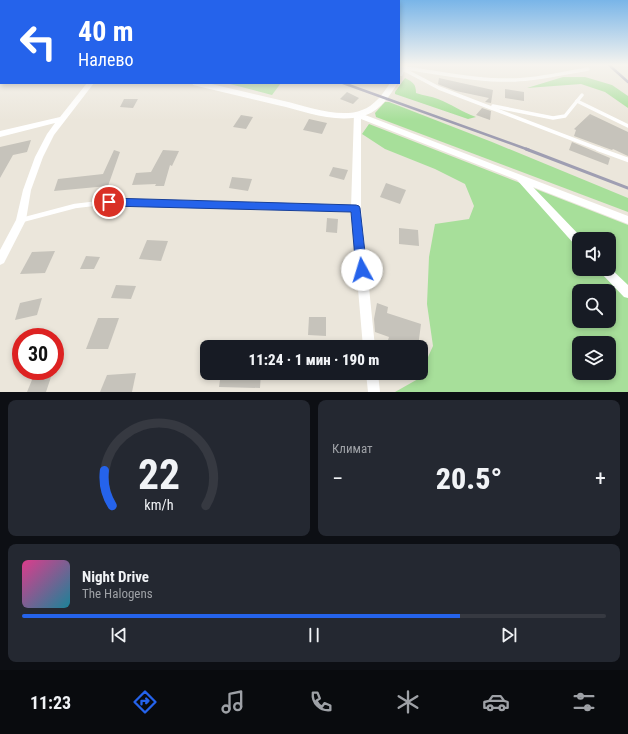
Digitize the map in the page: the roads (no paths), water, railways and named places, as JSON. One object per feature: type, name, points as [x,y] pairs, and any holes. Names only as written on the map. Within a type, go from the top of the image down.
[{"type":"street","points":[[0,260],[21,220],[28,190],[39,157],[51,134],[90,84]]},
{"type":"street","points":[[200,84],[322,112],[357,115],[628,220]]},
{"type":"street","points":[[357,115],[372,109],[384,97],[393,84]]},
{"type":"street","points":[[357,115],[356,208],[368,340]]},
{"type":"street","points":[[0,134],[63,119]]},
{"type":"street","points":[[518,177],[572,235]]},
{"type":"street","points":[[611,276],[628,293]]},
{"type":"street","points":[[373,380],[374,392]]},
{"type":"lane","points":[[430,83],[628,160]]},
{"type":"lane","points":[[476,102],[553,118],[565,116],[582,96]]},
{"type":"lane","points":[[577,101],[628,126]]},
{"type":"lane","points":[[21,220],[75,206],[109,202],[356,208]]},
{"type":"railway","points":[[346,84],[529,150]]},
{"type":"railway","points":[[526,149],[628,188]]}]
